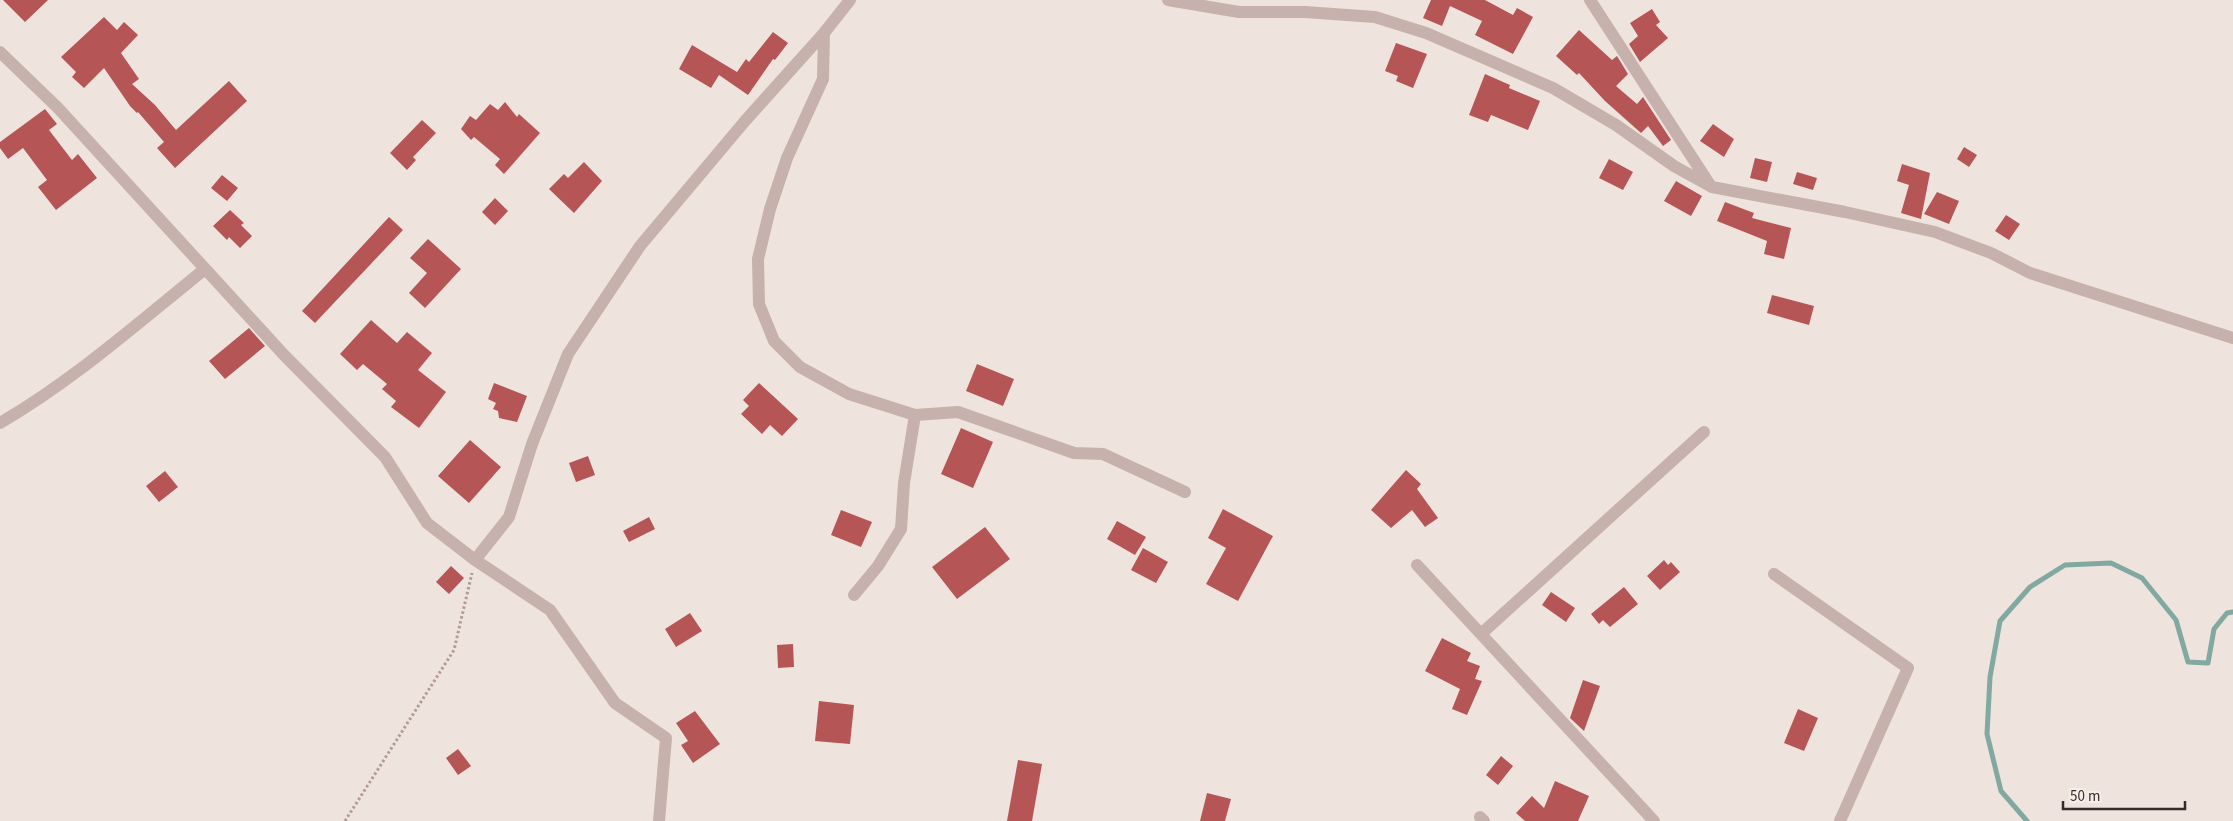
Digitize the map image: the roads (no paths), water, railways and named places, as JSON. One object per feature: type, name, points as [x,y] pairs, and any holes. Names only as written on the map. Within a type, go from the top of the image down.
[{"type":"street","points":[[475,560],[509,517],[532,444],[568,354],[640,246],[745,121],[824,33],[850,0]]},
{"type":"street","points":[[1168,0],[1238,12],[1304,12],[1375,17],[1426,33],[1553,88],[1616,125],[1674,166],[1712,187],[1845,212],[1935,232],[1992,253],[2030,273],[2233,338]]},
{"type":"street","points":[[1590,0],[1712,187]]},
{"type":"street","points":[[824,33],[823,79],[787,158],[758,260],[759,304],[774,341],[800,367],[849,394],[915,415],[958,412],[1074,453],[1104,454],[1185,492]]},
{"type":"street","points":[[0,52],[58,108],[284,355],[385,457],[427,523],[475,560],[550,610],[615,703],[666,738],[659,821]]},
{"type":"street","points":[[0,423],[32,405],[75,374],[205,269]]},
{"type":"street","points":[[854,594],[878,566],[901,529],[904,483],[915,415]]},
{"type":"street","points":[[1481,634],[1704,432]]},
{"type":"street","points":[[1417,565],[1654,821]]},
{"type":"street","points":[[1774,574],[1908,668],[1840,821]]},
{"type":"waterway","points":[[2027,821],[2001,791],[1987,734],[1990,677],[2000,621],[2030,587],[2065,565],[2111,563],[2142,578],[2176,620],[2188,662],[2208,663],[2214,629],[2227,613],[2233,612]]}]
